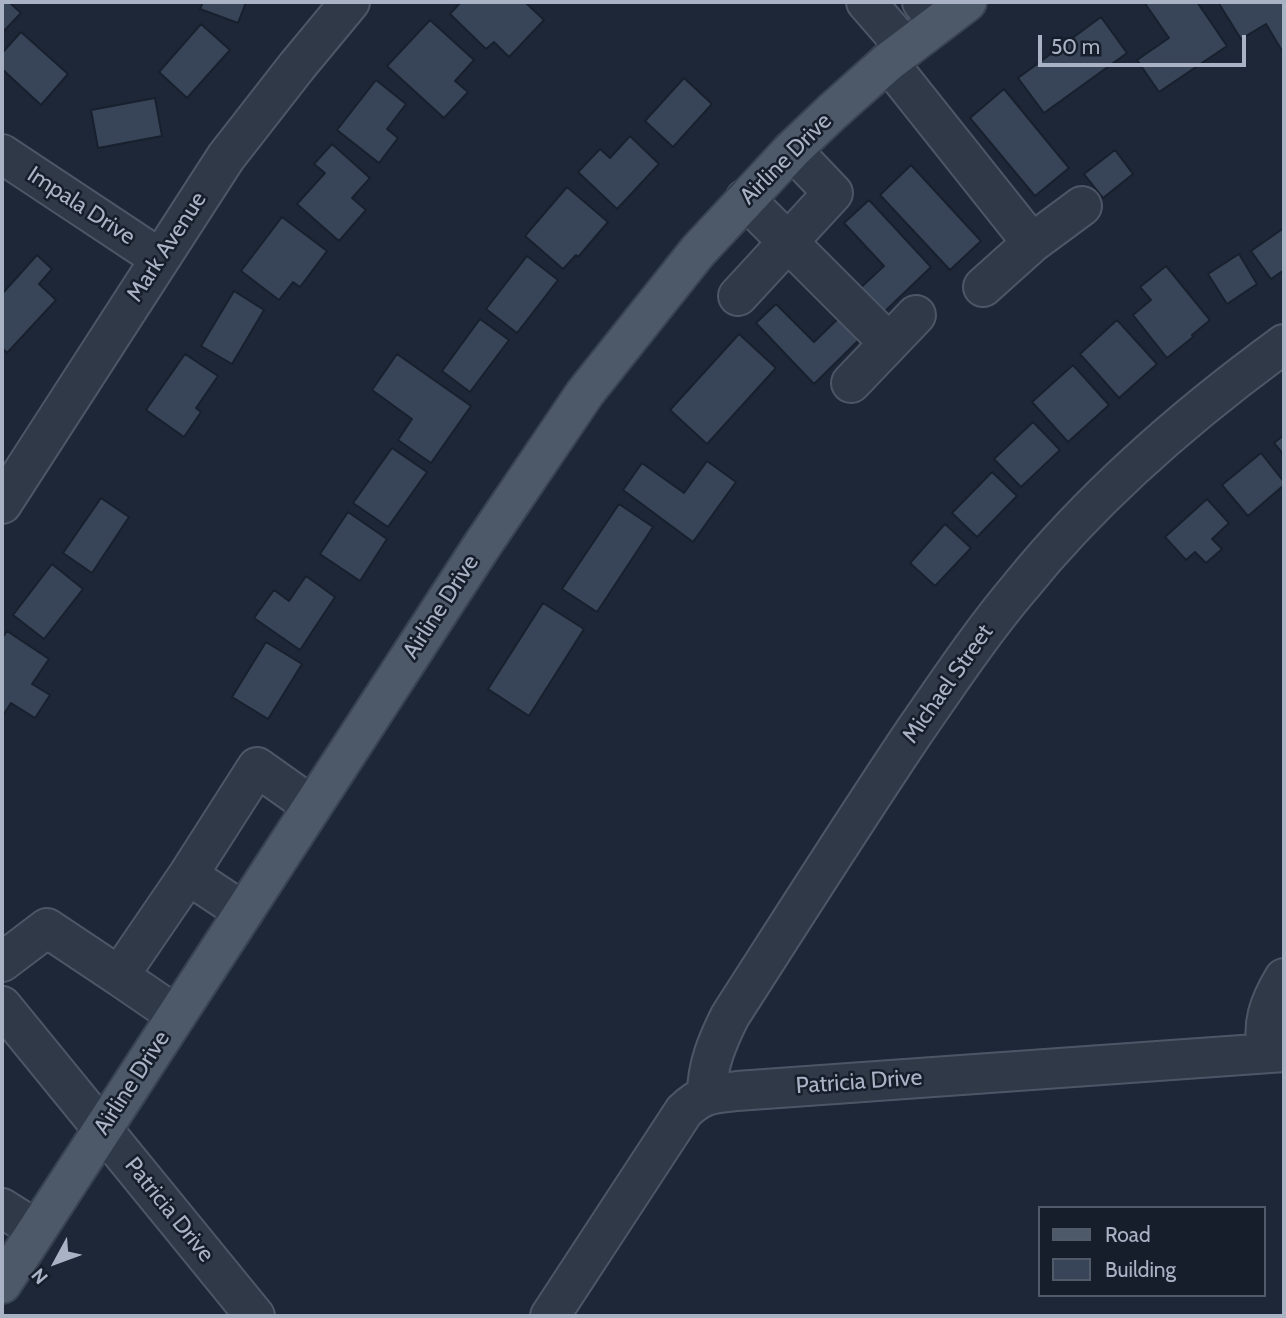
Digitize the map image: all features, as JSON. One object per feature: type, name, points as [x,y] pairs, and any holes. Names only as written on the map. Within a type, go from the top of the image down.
[{"type":"main road","name":"Airline Drive","points":[[2,1284],[482,544],[585,393],[698,251],[745,199],[792,150],[897,55],[942,9]]},
{"type":"street","name":"Mark Avenue","points":[[2,504],[226,157],[350,2]]},
{"type":"street","points":[[866,2],[897,55],[1032,243]]},
{"type":"street","points":[[738,296],[833,193],[792,150]]},
{"type":"street","name":"Impala Drive","points":[[2,154],[159,258]]},
{"type":"street","points":[[745,199],[889,343]]},
{"type":"street","points":[[983,287],[1032,243],[1082,206]]},
{"type":"street","points":[[852,383],[916,315]]},
{"type":"street","name":"Michael Street","points":[[707,1094],[710,1061],[730,1016],[879,783],[984,631],[1060,541],[1109,491],[1199,409],[1284,344]]},
{"type":"street","points":[[119,976],[257,767],[312,806]]},
{"type":"street","points":[[188,875],[244,912]]},
{"type":"street","points":[[2,962],[47,928],[176,1015]]},
{"type":"street","points":[[1276,1053],[1265,1026],[1270,1006],[1284,978]]},
{"type":"street","name":"Patricia Drive","points":[[10,1030],[103,1128],[255,1316]]},
{"type":"street","name":"Patricia Drive","points":[[707,1094],[1276,1053]]},
{"type":"street","points":[[550,1316],[684,1111],[707,1094]]},
{"type":"street","points":[[2,1208],[37,1230]]},
{"type":"building","points":[[2,2],[9,2],[21,13],[2,33]]},
{"type":"building","points":[[203,2],[246,2],[238,23],[200,9]]},
{"type":"building","points":[[461,2],[525,2],[544,20],[509,57],[494,42],[486,49],[450,14]]},
{"type":"building","points":[[1144,2],[1197,2],[1227,46],[1159,92],[1137,60],[1169,38]]},
{"type":"building","points":[[1218,2],[1284,2],[1284,54],[1266,24],[1241,39]]},
{"type":"building","points":[[1101,17],[1127,53],[1044,113],[1018,78]]},
{"type":"building","points":[[430,20],[474,60],[455,81],[468,92],[444,118],[387,66]]},
{"type":"building","points":[[201,24],[230,50],[187,98],[159,72]]},
{"type":"building","points":[[21,32],[68,74],[41,105],[2,69],[2,53]]},
{"type":"building","points":[[684,78],[712,104],[673,147],[645,121]]},
{"type":"building","points":[[376,80],[406,104],[387,129],[398,138],[379,163],[337,130]]},
{"type":"building","points":[[1004,89],[1069,168],[1035,196],[970,118]]},
{"type":"building","points":[[155,98],[162,136],[98,148],[91,110]]},
{"type":"building","points":[[630,136],[659,164],[617,209],[578,172],[600,149],[610,158]]},
{"type":"building","points":[[332,144],[370,178],[352,198],[366,210],[339,241],[297,204],[325,173],[314,164]]},
{"type":"building","points":[[1115,150],[1133,174],[1103,198],[1084,174]]},
{"type":"building","points":[[911,165],[981,241],[950,270],[880,195]]},
{"type":"building","points":[[567,187],[608,222],[578,257],[576,255],[563,269],[525,236]]},
{"type":"building","points":[[869,200],[931,267],[879,317],[856,292],[884,266],[844,223]]},
{"type":"building","points":[[282,217],[327,251],[300,287],[293,282],[279,300],[241,271]]},
{"type":"building","points":[[1284,228],[1284,270],[1271,279],[1251,251]]},
{"type":"building","points":[[1239,254],[1257,284],[1227,304],[1208,274]]},
{"type":"building","points":[[37,255],[52,269],[39,284],[56,300],[7,353],[2,348],[2,294]]},
{"type":"building","points":[[527,256],[558,280],[517,333],[486,309]]},
{"type":"building","points":[[1166,266],[1210,320],[1167,358],[1133,315],[1151,300],[1140,287]]},
{"type":"building","points":[[234,291],[264,310],[232,364],[201,346]]},
{"type":"building","points":[[776,304],[814,342],[846,311],[867,332],[814,384],[756,323]]},
{"type":"building","points":[[480,319],[509,340],[470,392],[442,371]]},
{"type":"building","points":[[1117,320],[1157,364],[1119,398],[1080,354]]},
{"type":"building","points":[[739,334],[776,368],[707,444],[670,410]]},
{"type":"building","points":[[185,354],[218,376],[196,408],[201,412],[184,437],[146,410]]},
{"type":"building","points":[[397,354],[471,406],[431,463],[398,440],[412,419],[372,390]]},
{"type":"building","points":[[1073,365],[1109,405],[1068,442],[1032,402]]},
{"type":"building","points":[[1033,422],[1060,450],[1021,487],[994,459]]},
{"type":"building","points":[[1284,435],[1284,455],[1274,443]]},
{"type":"building","points":[[392,448],[427,472],[388,527],[353,503]]},
{"type":"building","points":[[1261,453],[1284,485],[1248,516],[1222,485]]},
{"type":"building","points":[[707,461],[736,482],[693,542],[623,490],[642,463],[684,493]]},
{"type":"building","points":[[992,472],[1017,496],[977,537],[952,513]]},
{"type":"building","points":[[101,498],[129,517],[92,573],[63,553]]},
{"type":"building","points":[[1207,499],[1229,523],[1212,539],[1222,549],[1206,563],[1195,552],[1186,560],[1165,537]]},
{"type":"building","points":[[619,504],[653,527],[597,612],[562,589]]},
{"type":"building","points":[[348,512],[387,539],[360,581],[320,554]]},
{"type":"building","points":[[945,524],[971,548],[935,586],[910,563]]},
{"type":"building","points":[[52,564],[83,589],[44,639],[13,615]]},
{"type":"building","points":[[306,576],[335,597],[300,650],[254,618],[274,590],[289,601]]},
{"type":"building","points":[[543,603],[584,629],[529,716],[488,689]]},
{"type":"building","points":[[7,631],[49,659],[32,684],[50,695],[35,718],[11,703],[2,717],[2,638]]},
{"type":"building","points":[[266,642],[302,664],[268,719],[232,697]]}]
